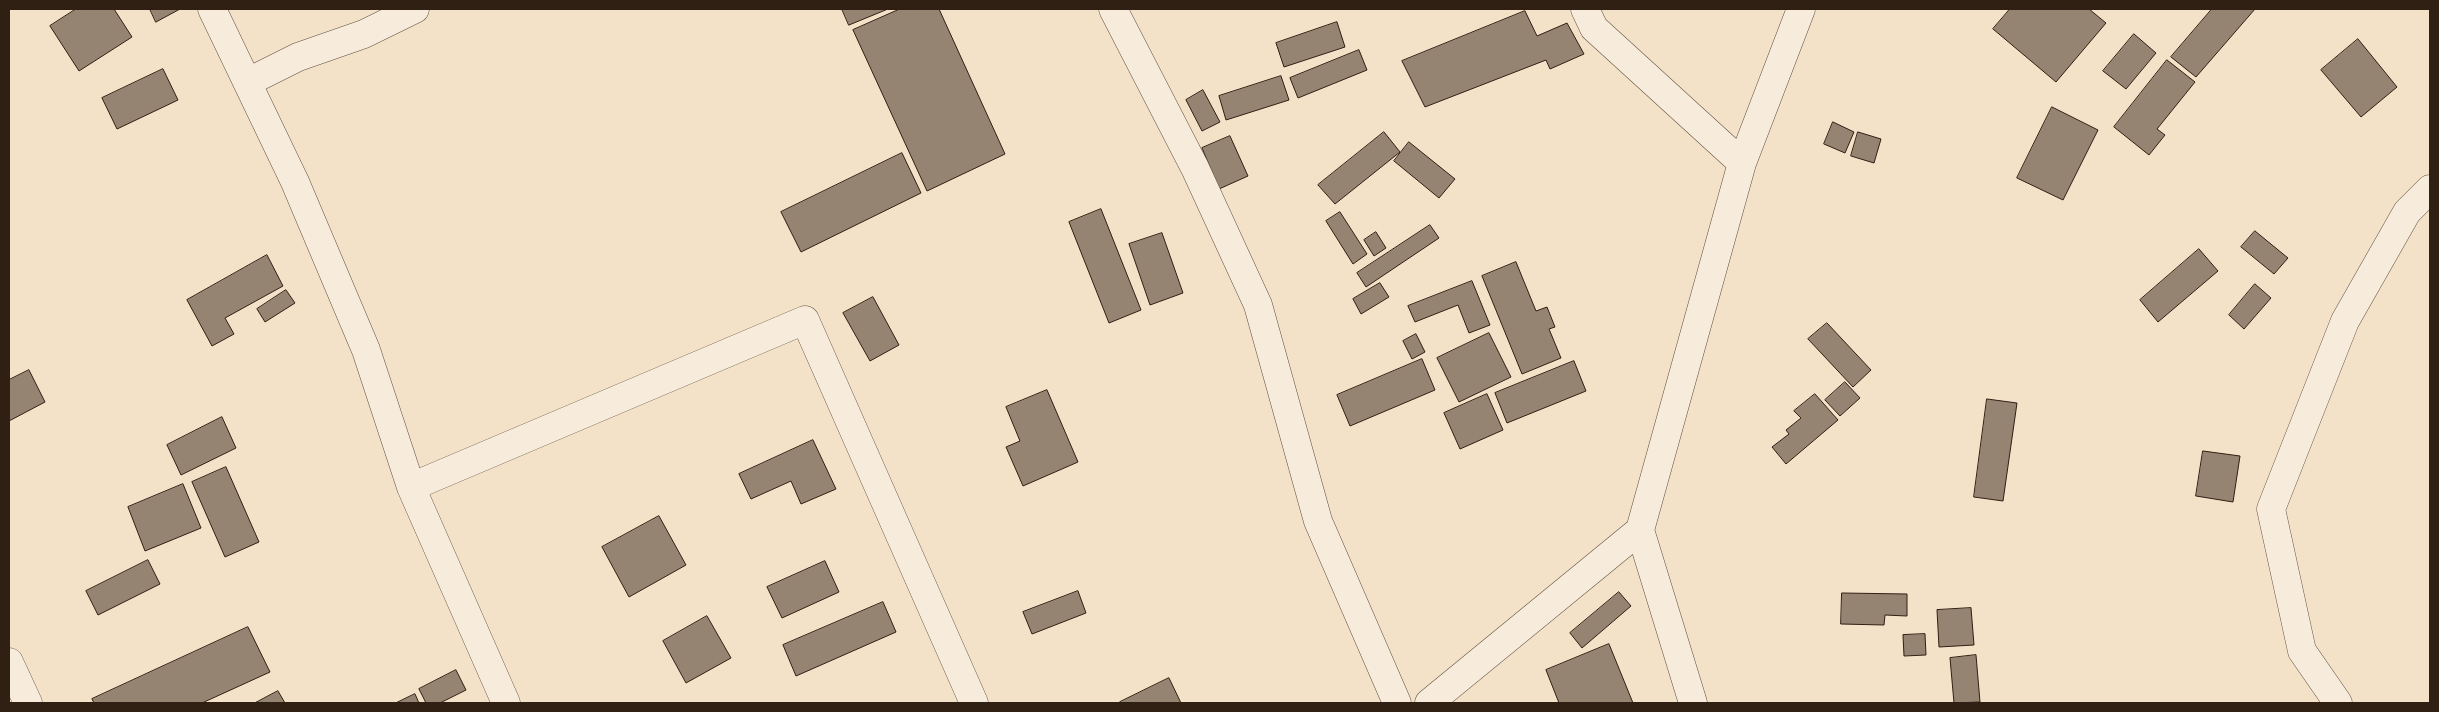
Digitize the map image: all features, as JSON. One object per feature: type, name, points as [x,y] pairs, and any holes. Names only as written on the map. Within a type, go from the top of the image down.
[{"type":"street","points":[[212,9],[295,182],[366,350],[411,487],[506,703]]},
{"type":"street","points":[[248,82],[298,57],[364,34],[415,9]]},
{"type":"street","points":[[1113,9],[1195,168],[1258,305],[1318,521],[1397,703]]},
{"type":"street","points":[[1584,9],[1594,28],[1742,163]]},
{"type":"street","points":[[1693,703],[1640,530],[1742,163],[1801,9]]},
{"type":"street","points":[[2338,703],[2302,651],[2271,509],[2344,320],[2407,212],[2430,189]]},
{"type":"street","points":[[411,487],[806,320],[974,703]]},
{"type":"street","points":[[1428,703],[1640,530]]},
{"type":"street","points":[[9,662],[28,703]]},
{"type":"building","points":[[76,9],[114,9],[132,37],[79,71],[50,26]]},
{"type":"building","points":[[150,9],[180,9],[156,22]]},
{"type":"building","points":[[842,9],[888,9],[849,25]]},
{"type":"building","points":[[900,9],[939,9],[1005,154],[927,191],[853,30]]},
{"type":"building","points":[[2010,9],[2089,9],[2106,23],[2056,82],[1993,29]]},
{"type":"building","points":[[2212,9],[2255,9],[2196,77],[2171,57]]},
{"type":"building","points":[[1525,11],[1537,36],[1567,23],[1584,54],[1550,69],[1546,60],[1425,107],[1402,61]]},
{"type":"building","points":[[1337,22],[1345,47],[1284,67],[1276,43]]},
{"type":"building","points":[[2134,34],[2156,53],[2126,89],[2103,71]]},
{"type":"building","points":[[2358,39],[2397,87],[2361,117],[2321,70]]},
{"type":"building","points":[[1359,50],[1367,70],[1298,98],[1290,78]]},
{"type":"building","points":[[2167,60],[2195,82],[2157,129],[2165,135],[2149,155],[2114,127]]},
{"type":"building","points":[[163,69],[178,100],[117,129],[102,98]]},
{"type":"building","points":[[1281,76],[1289,100],[1226,120],[1219,96]]},
{"type":"building","points":[[1203,90],[1220,122],[1202,131],[1186,100]]},
{"type":"building","points":[[2052,107],[2098,130],[2063,200],[2017,178]]},
{"type":"building","points":[[1833,122],[1854,132],[1845,153],[1824,144]]},
{"type":"building","points":[[1384,132],[1400,152],[1335,204],[1318,185]]},
{"type":"building","points":[[1858,132],[1881,139],[1874,163],[1851,156]]},
{"type":"building","points":[[1230,136],[1248,176],[1219,189],[1202,148]]},
{"type":"building","points":[[1409,142],[1455,179],[1439,198],[1394,161]]},
{"type":"building","points":[[902,153],[921,193],[801,252],[781,212]]},
{"type":"building","points":[[1101,209],[1141,310],[1109,323],[1069,222]]},
{"type":"building","points":[[1340,212],[1367,254],[1353,264],[1326,221]]},
{"type":"building","points":[[1430,225],[1439,238],[1366,287],[1357,273]]},
{"type":"building","points":[[2255,231],[2288,258],[2274,274],[2241,247]]},
{"type":"building","points":[[1376,232],[1386,248],[1374,256],[1364,240]]},
{"type":"building","points":[[1162,233],[1183,293],[1150,305],[1129,244]]},
{"type":"building","points":[[2199,249],[2218,271],[2158,322],[2140,300]]},
{"type":"building","points":[[267,255],[283,286],[225,318],[234,334],[212,346],[187,300]]},
{"type":"building","points":[[1516,262],[1536,311],[1547,307],[1555,327],[1549,329],[1561,358],[1522,374],[1482,276]]},
{"type":"building","points":[[1472,281],[1490,325],[1469,333],[1458,305],[1415,322],[1408,306]]},
{"type":"building","points":[[1380,283],[1389,297],[1361,314],[1353,299]]},
{"type":"building","points":[[2255,284],[2271,298],[2244,329],[2229,315]]},
{"type":"building","points":[[286,290],[295,303],[265,322],[257,309]]},
{"type":"building","points":[[873,297],[899,345],[870,361],[843,313]]},
{"type":"building","points":[[1827,323],[1871,370],[1853,387],[1808,339]]},
{"type":"building","points":[[1489,333],[1511,377],[1459,402],[1437,358]]},
{"type":"building","points":[[1416,334],[1425,352],[1412,359],[1403,341]]},
{"type":"building","points":[[1422,359],[1435,390],[1350,426],[1337,395]]},
{"type":"building","points":[[1574,361],[1586,391],[1507,423],[1495,393]]},
{"type":"building","points":[[29,370],[45,402],[9,421],[9,380]]},
{"type":"building","points":[[1845,382],[1860,398],[1840,416],[1825,400]]},
{"type":"building","points":[[1047,390],[1078,462],[1023,486],[1006,447],[1020,441],[1006,407]]},
{"type":"building","points":[[1487,394],[1503,430],[1460,449],[1444,413]]},
{"type":"building","points":[[1815,394],[1838,420],[1786,464],[1772,447],[1789,434],[1786,430],[1801,418],[1794,411]]},
{"type":"building","points":[[1987,399],[2017,403],[2003,501],[1974,497]]},
{"type":"building","points":[[222,417],[236,448],[181,475],[167,445]]},
{"type":"building","points":[[813,440],[836,489],[801,504],[791,481],[751,499],[739,474]]},
{"type":"building","points":[[2203,451],[2240,456],[2233,502],[2196,496]]},
{"type":"building","points":[[226,467],[259,542],[225,557],[192,482]]},
{"type":"building","points":[[183,484],[201,528],[145,551],[128,507]]},
{"type":"building","points":[[659,516],[686,565],[629,597],[602,547]]},
{"type":"building","points":[[148,560],[160,584],[98,615],[86,591]]},
{"type":"building","points":[[825,561],[839,592],[782,618],[767,587]]},
{"type":"building","points":[[1078,591],[1086,613],[1032,634],[1023,612]]},
{"type":"building","points":[[1619,592],[1631,606],[1582,648],[1570,633]]},
{"type":"building","points":[[1842,593],[1907,594],[1907,616],[1885,615],[1884,625],[1841,624]]},
{"type":"building","points":[[883,602],[896,632],[796,676],[783,645]]},
{"type":"building","points":[[1971,608],[1974,645],[1939,647],[1937,610]]},
{"type":"building","points":[[707,616],[731,658],[686,683],[663,641]]},
{"type":"building","points":[[248,627],[270,672],[202,703],[94,703],[92,699]]},
{"type":"building","points":[[1925,634],[1926,655],[1904,656],[1903,635]]},
{"type":"building","points":[[1609,644],[1633,703],[1559,703],[1546,670]]},
{"type":"building","points":[[1976,655],[1980,702],[1954,703],[1950,658]]},
{"type":"building","points":[[456,670],[466,690],[440,703],[426,703],[419,689]]},
{"type":"building","points":[[1169,678],[1181,703],[1120,702]]},
{"type":"building","points":[[278,691],[285,703],[255,703]]},
{"type":"building","points":[[415,694],[419,703],[396,703]]}]
